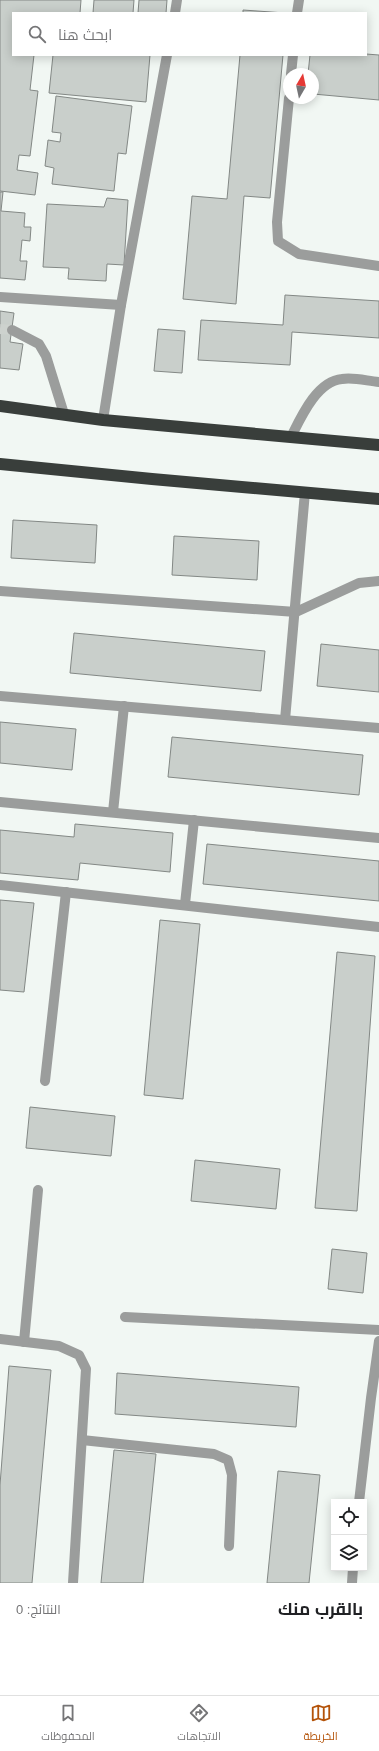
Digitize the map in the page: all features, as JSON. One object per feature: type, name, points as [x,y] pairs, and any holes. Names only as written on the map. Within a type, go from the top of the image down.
[{"type":"highway","points":[[0,406],[103,420],[379,444]]},
{"type":"highway","points":[[0,464],[379,499]]},
{"type":"street","points":[[175,12],[177,0]]},
{"type":"street","points":[[297,12],[299,0]]},
{"type":"street","points":[[103,420],[120,305],[167,56]]},
{"type":"street","points":[[292,68],[293,56]]},
{"type":"street","points":[[288,104],[277,222],[278,241],[299,254],[379,266]]},
{"type":"street","points":[[0,297],[120,305]]},
{"type":"street","points":[[12,330],[39,344],[46,356],[64,414]]},
{"type":"street","points":[[291,436],[311,400],[328,384],[342,378],[379,382]]},
{"type":"street","points":[[285,720],[296,612],[305,492]]},
{"type":"street","points":[[0,591],[296,612],[359,583],[379,581]]},
{"type":"street","points":[[0,696],[379,728]]},
{"type":"street","points":[[113,812],[124,706]]},
{"type":"street","points":[[0,802],[379,838]]},
{"type":"street","points":[[185,904],[194,820]]},
{"type":"street","points":[[0,885],[185,904],[379,927]]},
{"type":"street","points":[[45,1081],[66,892]]},
{"type":"street","points":[[24,1342],[38,1190]]},
{"type":"street","points":[[125,1317],[379,1330]]},
{"type":"street","points":[[0,1339],[59,1346],[80,1355],[86,1369],[73,1583]]},
{"type":"street","points":[[359,1499],[379,1341]]},
{"type":"street","points":[[82,1440],[214,1454],[228,1460],[232,1475],[229,1546]]},
{"type":"street","points":[[352,1583],[353,1571]]},
{"type":"building","points":[[0,0],[81,0],[80,12],[12,12],[12,56],[34,56],[30,90],[38,91],[30,156],[19,155],[17,170],[38,173],[35,195],[0,191]]},
{"type":"building","points":[[94,0],[134,0],[133,12],[93,12]]},
{"type":"building","points":[[139,0],[167,0],[166,12],[138,12]]},
{"type":"building","points":[[243,10],[271,12],[243,12]]},
{"type":"building","points":[[379,55],[379,100],[319,95],[319,68],[309,68],[310,56]]},
{"type":"building","points":[[53,56],[150,56],[146,102],[49,93]]},
{"type":"building","points":[[240,56],[283,56],[270,198],[244,196],[236,304],[183,299],[192,196],[227,199]]},
{"type":"building","points":[[56,96],[132,106],[126,154],[118,153],[114,191],[52,184],[54,168],[45,166],[48,140],[60,142],[61,133],[52,132]]},
{"type":"building","points":[[0,192],[3,192],[1,211],[25,213],[24,227],[31,227],[30,241],[22,240],[20,261],[27,261],[25,280],[0,278]]},
{"type":"building","points":[[107,198],[128,200],[124,265],[107,264],[106,281],[68,279],[69,268],[43,267],[47,204],[104,207]]},
{"type":"building","points":[[285,295],[379,301],[379,338],[292,332],[290,365],[198,360],[201,320],[283,325]]},
{"type":"building","points":[[0,311],[14,313],[10,342],[23,344],[19,370],[0,368]]},
{"type":"building","points":[[158,329],[185,331],[182,373],[154,371]]},
{"type":"building","points":[[13,520],[97,525],[95,563],[11,558]]},
{"type":"building","points":[[174,536],[259,541],[257,580],[172,575]]},
{"type":"building","points":[[74,633],[265,651],[261,691],[70,673]]},
{"type":"building","points":[[321,644],[379,650],[379,692],[317,686]]},
{"type":"building","points":[[0,722],[76,729],[72,770],[0,763]]},
{"type":"building","points":[[172,737],[363,755],[359,795],[168,777]]},
{"type":"building","points":[[75,824],[173,833],[170,872],[80,863],[78,880],[0,873],[0,830],[74,837]]},
{"type":"building","points":[[207,844],[379,861],[379,901],[203,884]]},
{"type":"building","points":[[0,900],[34,903],[24,992],[0,990]]},
{"type":"building","points":[[160,920],[200,924],[183,1099],[144,1095]]},
{"type":"building","points":[[337,952],[375,956],[357,1211],[315,1208]]},
{"type":"building","points":[[30,1107],[115,1116],[111,1156],[26,1148]]},
{"type":"building","points":[[195,1160],[280,1169],[276,1209],[191,1201]]},
{"type":"building","points":[[332,1249],[367,1253],[363,1293],[328,1289]]},
{"type":"building","points":[[9,1366],[51,1370],[32,1583],[0,1583],[0,1485]]},
{"type":"building","points":[[117,1373],[299,1387],[296,1427],[115,1414]]},
{"type":"building","points":[[114,1450],[156,1454],[143,1583],[101,1583]]},
{"type":"building","points":[[278,1471],[320,1475],[309,1583],[267,1583]]},
{"type":"tunnel","points":[[0,329],[12,330]]}]
